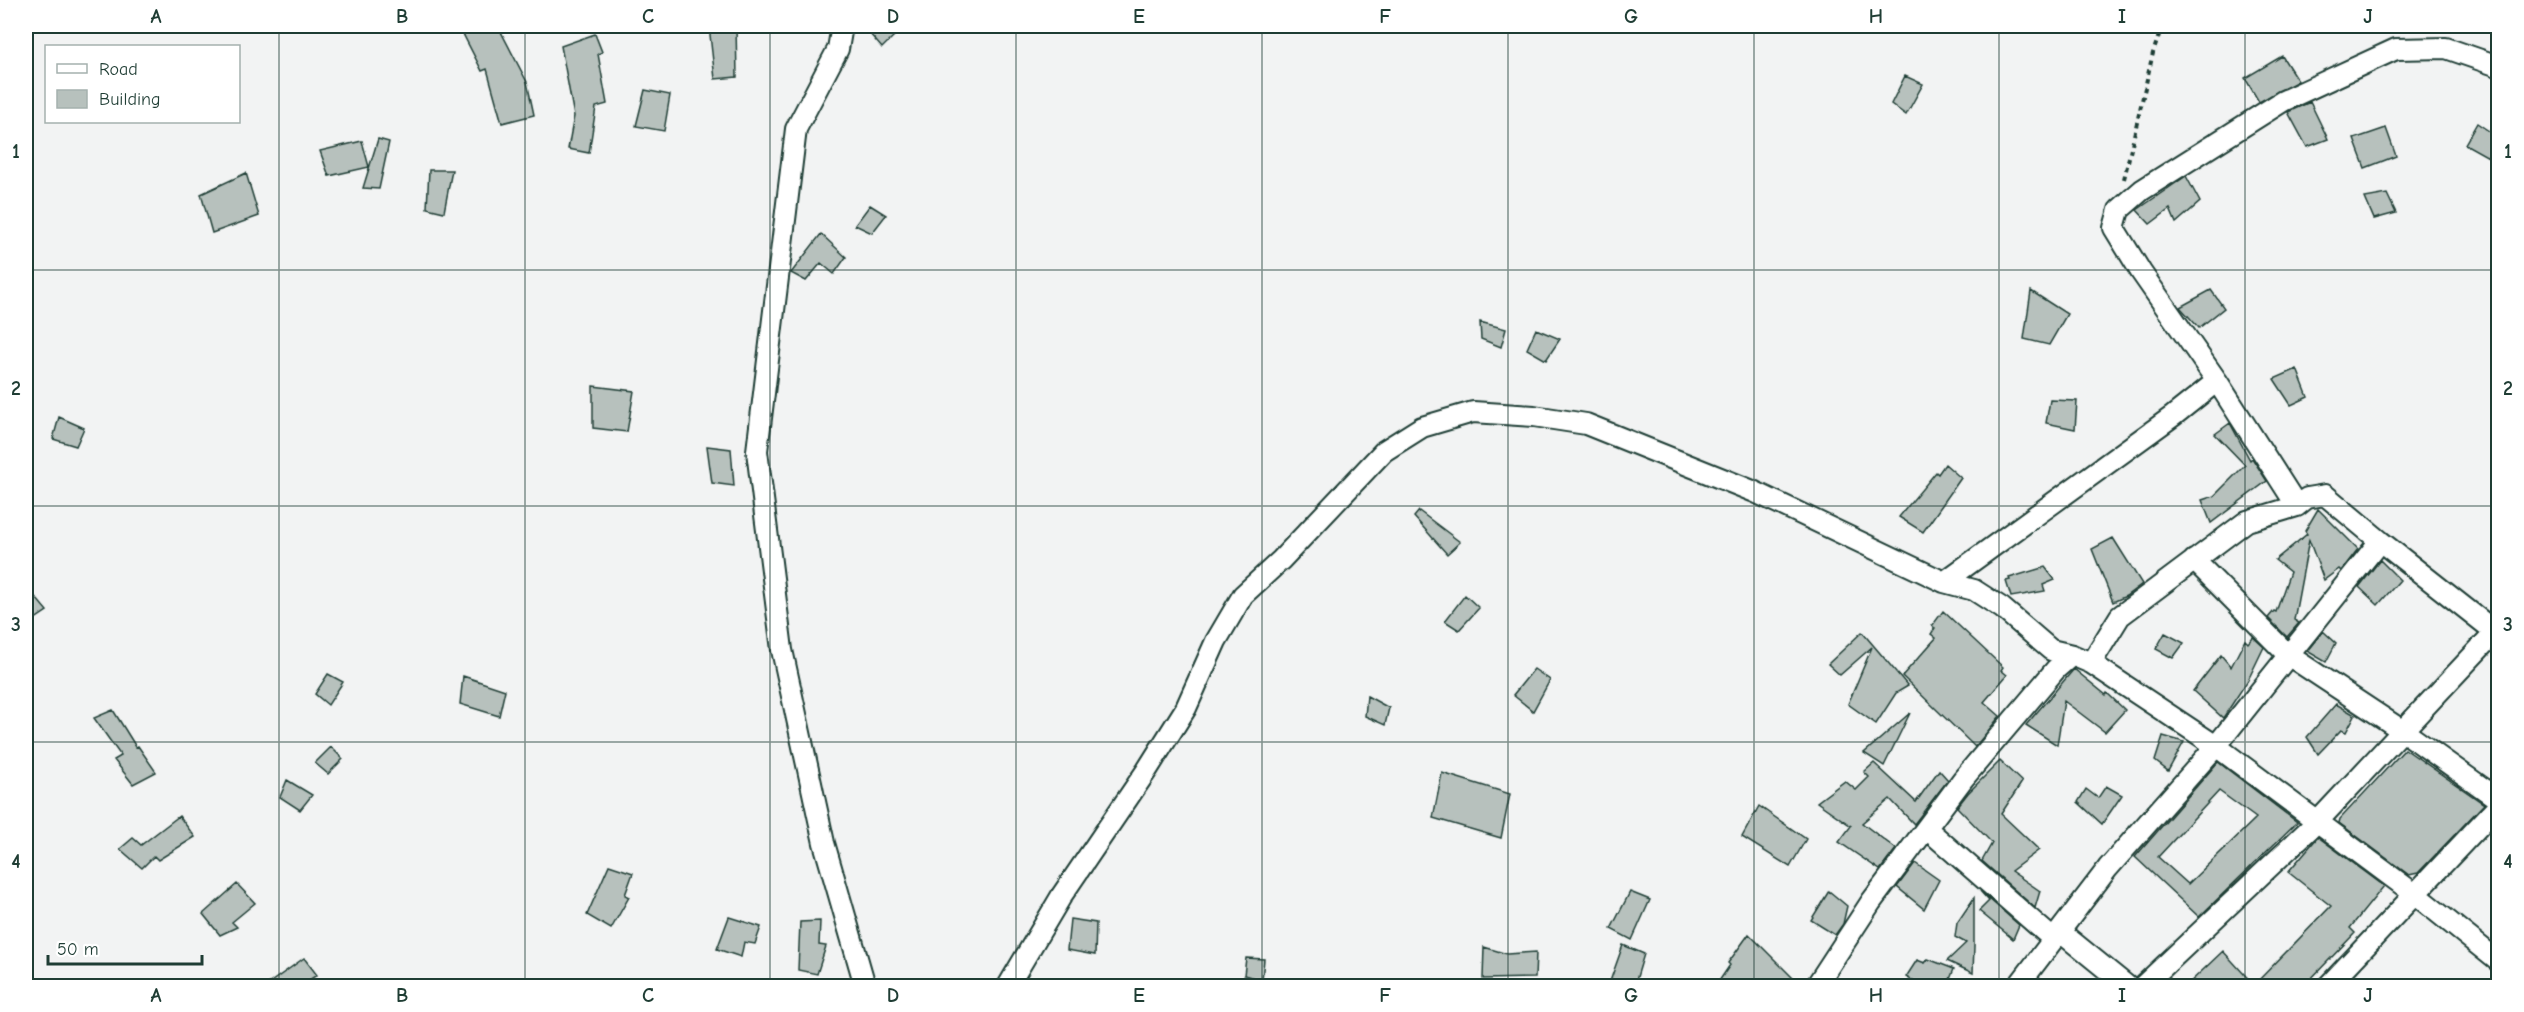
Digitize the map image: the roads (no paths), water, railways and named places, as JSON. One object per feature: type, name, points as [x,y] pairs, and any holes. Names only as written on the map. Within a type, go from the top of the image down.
[{"type":"street","points":[[842,26],[838,49],[796,129],[757,451],[782,650],[824,843],[864,982],[863,987]]},
{"type":"street","points":[[2297,506],[2217,381],[2141,272],[2114,228],[2120,210],[2142,190],[2283,101],[2396,49],[2446,48],[2499,66]]},
{"type":"street","points":[[1944,582],[2173,416],[2217,381]]},
{"type":"street","points":[[1008,987],[1062,895],[1186,708],[1216,641],[1243,596],[1281,560],[1384,451],[1422,427],[1473,412],[1534,416],[1586,424],[1755,492],[1944,582],[1974,590],[2001,608],[2051,650],[2082,659],[2216,746],[2416,895],[2499,961]]},
{"type":"street","points":[[1816,987],[1871,902],[1963,779],[2056,669],[2082,659],[2120,616],[2247,521],[2297,506],[2307,498],[2325,495],[2497,633],[2318,821],[2143,987]]},
{"type":"street","points":[[2018,987],[2108,868],[2216,746],[2380,541]]},
{"type":"street","points":[[2194,560],[2288,655],[2403,731],[2499,799]]},
{"type":"street","points":[[2328,987],[2499,806]]},
{"type":"street","points":[[1926,829],[2053,939]]},
{"type":"street","points":[[2053,939],[2062,934],[2127,987]]}]
